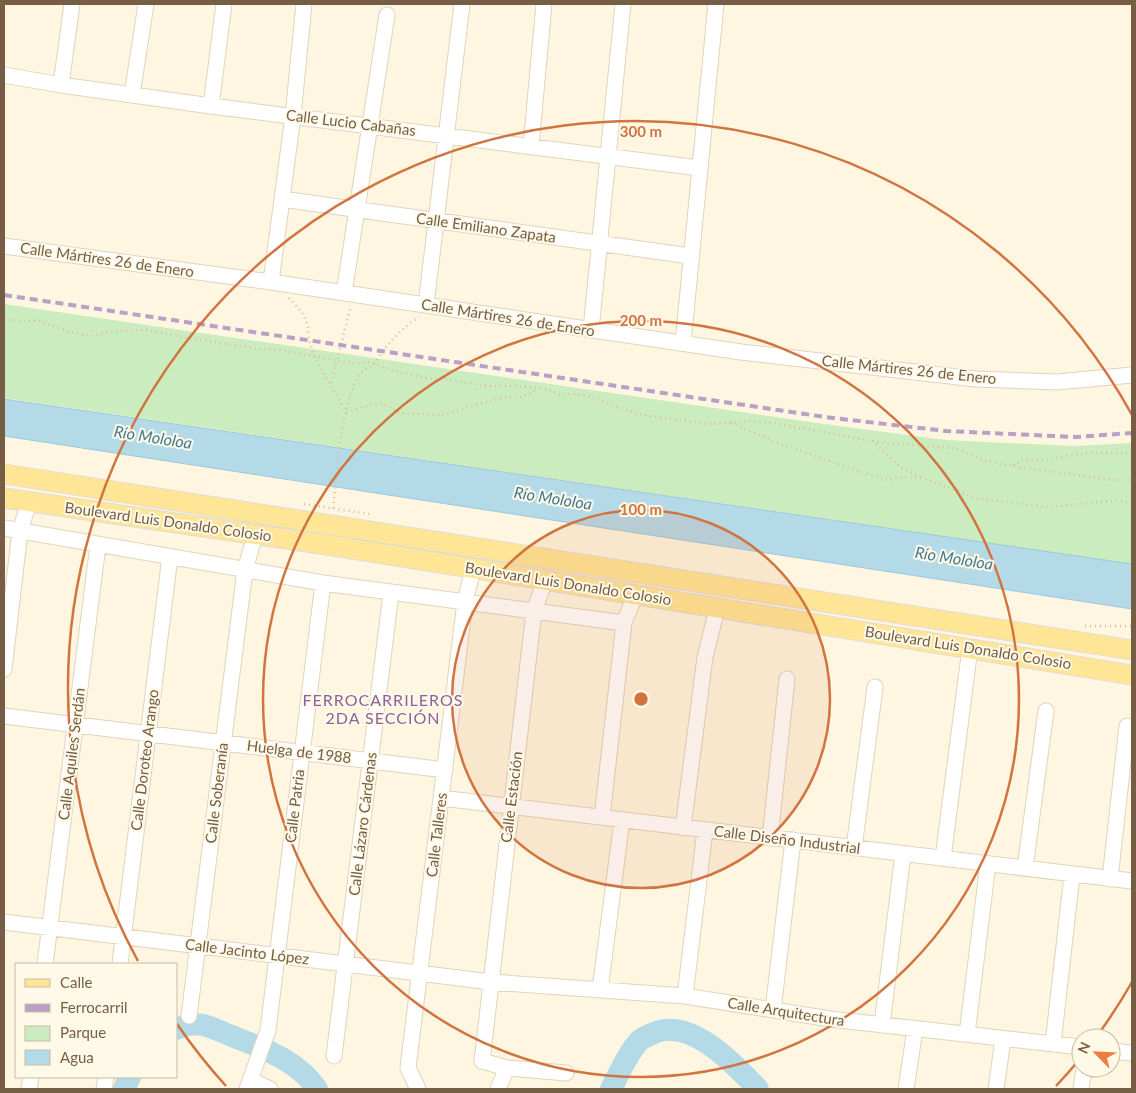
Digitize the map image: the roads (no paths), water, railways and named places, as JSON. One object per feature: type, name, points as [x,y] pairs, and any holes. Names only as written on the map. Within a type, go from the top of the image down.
[{"type":"main road","name":"Boulevard Luis Donaldo Colosio","points":[[4,474],[1132,650]]},
{"type":"main road","name":"Boulevard Luis Donaldo Colosio","points":[[4,498],[362,551],[1132,675]]},
{"type":"main road","points":[[362,551],[365,529]]},
{"type":"street","points":[[61,86],[72,4]]},
{"type":"street","points":[[132,95],[146,4]]},
{"type":"street","points":[[211,106],[224,4]]},
{"type":"street","points":[[271,282],[293,116],[304,4]]},
{"type":"street","points":[[426,305],[462,4]]},
{"type":"street","points":[[531,146],[544,4]]},
{"type":"street","points":[[592,330],[623,4]]},
{"type":"street","points":[[683,343],[716,4]]},
{"type":"street","points":[[344,293],[387,15]]},
{"type":"street","name":"Calle Lucio Cabañas","points":[[4,75],[61,86],[699,168]]},
{"type":"street","name":"Calle Emiliano Zapata","points":[[282,199],[690,256]]},
{"type":"street","name":"Calle Mártires 26 de Enero","points":[[4,246],[271,282],[741,352],[976,379],[1057,382],[1132,375]]},
{"type":"street","points":[[4,669],[20,531],[29,502]]},
{"type":"street","name":"Boulevard Luis Donaldo Colosio","points":[[4,528],[323,583],[624,623]]},
{"type":"street","name":"Calle Soberanía","points":[[189,1016],[245,570],[255,535]]},
{"type":"street","name":"Calle Aquiles Serdán","points":[[45,963],[98,545]]},
{"type":"street","name":"Calle Doroteo Arango","points":[[120,963],[170,556]]},
{"type":"street","name":"Calle Talleres","points":[[418,1089],[408,1068],[465,602],[474,569]]},
{"type":"street","name":"Calle Estación","points":[[507,1068],[482,1061],[534,611],[545,581]]},
{"type":"street","name":"Calle Patria","points":[[250,1081],[268,1030],[323,583]]},
{"type":"street","name":"Calle Lázaro Cárdenas","points":[[334,1056],[391,593]]},
{"type":"street","points":[[602,817],[624,623],[635,595]]},
{"type":"street","points":[[684,828],[706,657],[717,609]]},
{"type":"street","points":[[943,858],[970,648]]},
{"type":"street","points":[[770,838],[788,680]]},
{"type":"street","points":[[854,848],[875,687]]},
{"type":"street","points":[[1026,868],[1046,710]]},
{"type":"street","name":"Huelga de 1988","points":[[4,716],[445,770]]},
{"type":"street","points":[[1110,878],[1127,726]]},
{"type":"street","name":"Calle Diseño Industrial","points":[[441,798],[1132,881]]},
{"type":"street","points":[[600,990],[622,820]]},
{"type":"street","points":[[685,996],[705,830]]},
{"type":"street","points":[[772,1010],[793,840]]},
{"type":"street","points":[[882,1025],[904,854]]},
{"type":"street","points":[[967,1034],[988,864]]},
{"type":"street","points":[[1053,1044],[1072,875]]},
{"type":"street","name":"Calle Jacinto López","points":[[4,922],[491,982]]},
{"type":"street","name":"Calle Arquitectura","points":[[491,982],[685,996],[882,1025],[1071,1047]]},
{"type":"street","points":[[906,1089],[915,1028]]},
{"type":"street","points":[[996,1089],[1003,1039]]},
{"type":"street","points":[[498,1089],[507,1068],[566,1073]]},
{"type":"street","points":[[250,1081],[270,1089]]},
{"type":"water","name":"Río Mololoa","points":[[4,399],[1132,564],[1132,609],[4,436]]},
{"type":"waterway","points":[[178,1028],[196,1024],[203,1025],[279,1056],[300,1070],[317,1089]]},
{"type":"waterway","points":[[611,1089],[635,1045],[645,1037],[668,1030],[683,1032],[697,1037],[711,1046],[758,1089]]},
{"type":"waterway","points":[[124,1089],[130,1078]]},
{"type":"railway","points":[[4,295],[825,417],[946,431],[1076,437],[1132,433]]},
{"type":"district","name":"FERROCARRILEROS 2DA SECCIÓN","points":[[383,709]]}]
